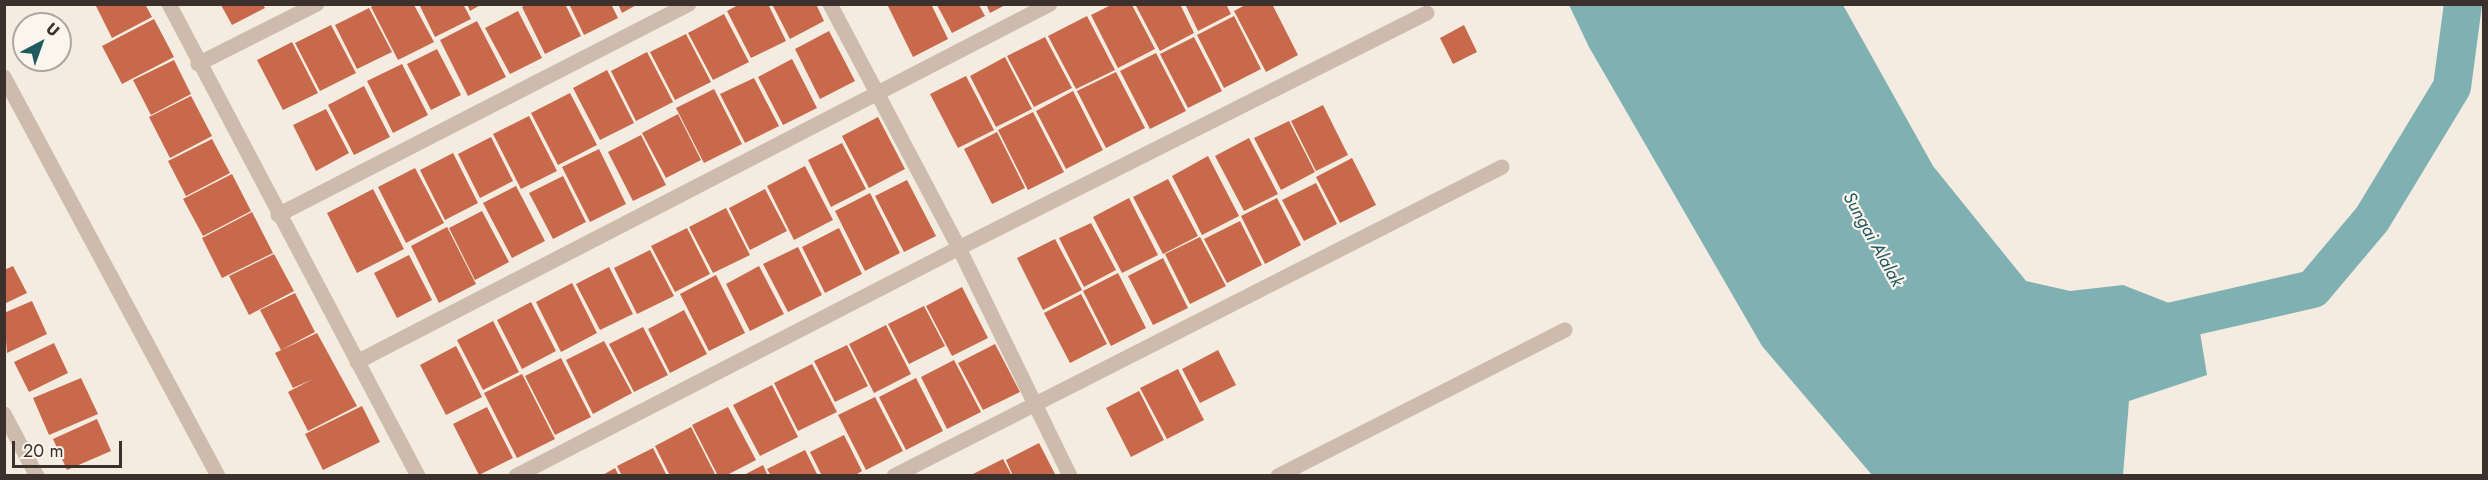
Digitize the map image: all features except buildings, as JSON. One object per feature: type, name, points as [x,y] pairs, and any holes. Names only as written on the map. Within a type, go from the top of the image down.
[{"type":"street","points":[[170,4],[198,64],[418,476]]},
{"type":"street","points":[[198,64],[317,4]]},
{"type":"street","points":[[278,215],[689,4]]},
{"type":"street","points":[[830,4],[959,248],[1070,476]]},
{"type":"street","points":[[357,362],[1050,4]]},
{"type":"street","points":[[516,476],[959,248],[1427,14]]},
{"type":"street","points":[[4,77],[218,476]]},
{"type":"street","points":[[894,476],[1502,166]]},
{"type":"street","points":[[1278,476],[1565,330]]},
{"type":"street","points":[[4,414],[37,476]]},
{"type":"water","name":"Sungai Alalak","points":[[1569,5],[1843,5],[1933,166],[2026,281],[2070,291],[2123,285],[2197,314],[2207,375],[2129,401],[2123,475],[1872,475],[1762,346],[1589,47]]},
{"type":"waterway","points":[[2147,327],[2313,289],[2372,219],[2452,87],[2463,4]]}]
